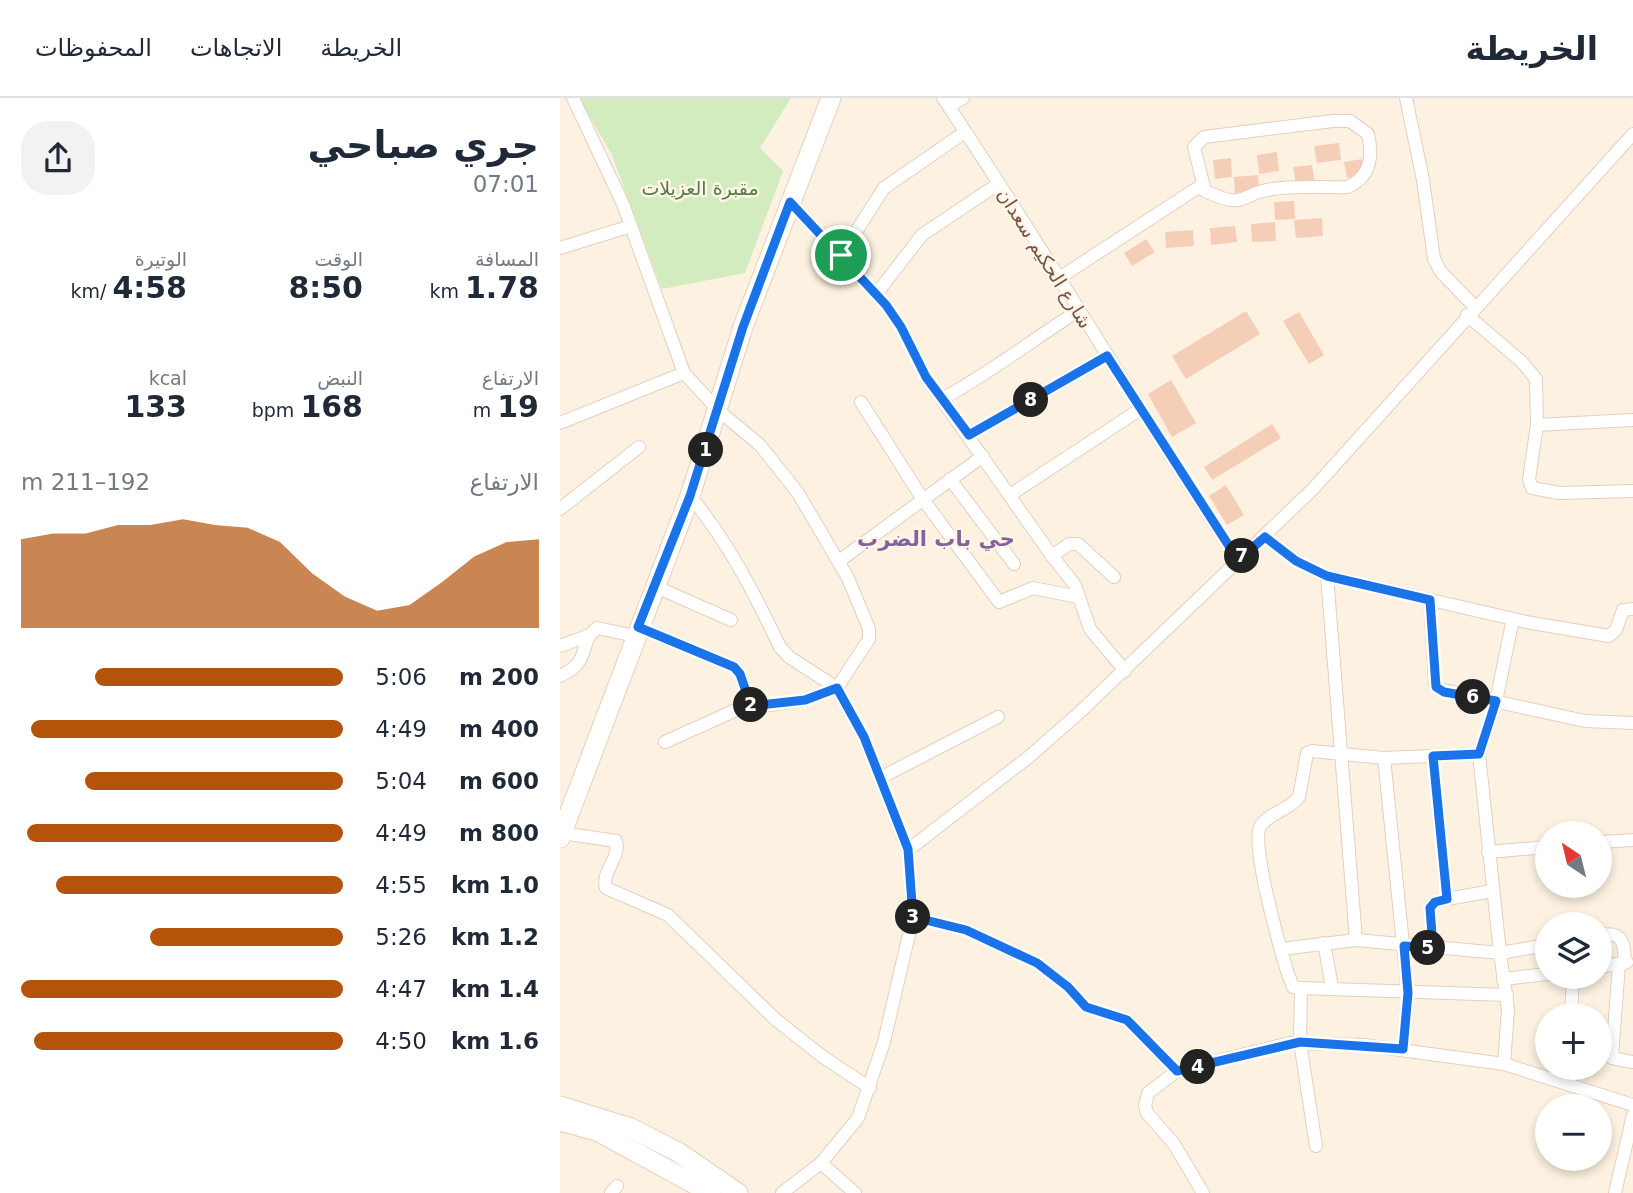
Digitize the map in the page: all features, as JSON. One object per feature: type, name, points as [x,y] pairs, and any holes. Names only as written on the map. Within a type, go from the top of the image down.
[{"type":"main road","points":[[561,836],[636,632],[690,496],[719,411],[743,327],[831,98]]},
{"type":"main road","points":[[560,1105],[631,1128],[678,1152],[738,1193]]},
{"type":"main road","points":[[560,1121],[597,1131],[711,1193]]},
{"type":"street","points":[[573,98],[608,168],[684,373],[719,411],[739,425],[776,464],[798,493],[839,561],[869,629],[869,639],[837,688],[805,700],[751,706],[665,742]]},
{"type":"street","points":[[946,102],[963,98]]},
{"type":"street","points":[[1406,98],[1423,180],[1434,259],[1471,311],[1536,379],[1537,425],[1529,479],[1532,488],[1559,493],[1633,491]]},
{"type":"street","name":"شارع الحكيم سعدان","points":[[946,102],[1059,278],[1139,410],[1238,560]]},
{"type":"street","points":[[1350,121],[1368,134],[1371,159],[1368,170],[1348,187],[1269,189],[1245,200],[1232,201],[1205,191],[1202,184],[1194,147],[1204,138],[1350,121]]},
{"type":"street","points":[[841,255],[884,188],[965,132]]},
{"type":"street","points":[[908,849],[1030,756],[1125,671],[1265,537],[1313,489],[1633,134]]},
{"type":"street","points":[[877,293],[922,235],[998,184]]},
{"type":"street","points":[[1059,278],[1202,184]]},
{"type":"street","points":[[790,202],[877,293],[901,327],[926,377],[1074,585],[1090,629],[1125,671]]},
{"type":"street","points":[[560,248],[631,226]]},
{"type":"street","points":[[942,399],[988,374],[1027,343],[1078,311]]},
{"type":"street","points":[[969,435],[1107,356]]},
{"type":"street","points":[[560,423],[684,373]]},
{"type":"street","points":[[861,402],[922,498],[999,602],[1033,588],[1078,597]]},
{"type":"street","points":[[1010,495],[1139,410]]},
{"type":"street","points":[[1537,425],[1633,420]]},
{"type":"street","points":[[560,509],[639,447]]},
{"type":"street","points":[[839,561],[983,456]]},
{"type":"street","points":[[950,479],[1014,564]]},
{"type":"street","points":[[690,496],[717,529],[741,567],[780,647],[789,657],[837,688],[864,737],[908,849],[913,917],[884,1042],[870,1088],[858,1118],[821,1163],[782,1193]]},
{"type":"street","points":[[1265,537],[1296,561],[1327,576],[1604,637],[1613,634],[1623,610],[1633,609]]},
{"type":"street","points":[[1052,556],[1069,544],[1078,544],[1114,577]]},
{"type":"street","points":[[1327,576],[1356,940]]},
{"type":"street","points":[[654,586],[731,620]]},
{"type":"street","points":[[1430,600],[1436,687],[1444,692],[1585,721],[1633,723]]},
{"type":"street","points":[[1504,1063],[1507,995],[1492,891],[1479,754],[1496,701],[1513,619]]},
{"type":"street","points":[[560,646],[590,635],[600,627],[636,632],[734,667],[740,674],[751,706]]},
{"type":"street","points":[[560,676],[579,665],[590,635]]},
{"type":"street","points":[[880,778],[998,717]]},
{"type":"street","points":[[1479,754],[1384,758],[1311,751],[1307,753],[1300,797],[1294,804],[1265,821],[1258,831],[1258,865],[1293,987],[1507,995]]},
{"type":"street","points":[[1433,756],[1447,899]]},
{"type":"street","points":[[1384,758],[1408,993],[1403,1049]]},
{"type":"street","points":[[561,836],[616,841],[618,850],[604,879],[606,888],[668,915],[775,1019],[823,1057],[870,1088]]},
{"type":"street","points":[[1612,841],[1633,840]]},
{"type":"street","points":[[1488,852],[1535,848]]},
{"type":"street","points":[[1433,948],[1430,908],[1435,902],[1492,891]]},
{"type":"street","points":[[913,917],[966,930],[1037,963],[1068,987],[1086,1007],[1127,1020],[1177,1071]]},
{"type":"street","points":[[1612,933],[1620,935],[1624,944],[1625,962],[1612,1058],[1633,1062]]},
{"type":"street","points":[[1281,949],[1356,940],[1433,948],[1488,949],[1500,953],[1535,946]]},
{"type":"street","points":[[1324,943],[1332,988]]},
{"type":"street","points":[[1503,979],[1535,975]]},
{"type":"street","points":[[1301,988],[1300,1042],[1316,1146]]},
{"type":"street","points":[[1203,1193],[1185,1160],[1147,1113],[1145,1106],[1148,1093],[1177,1071],[1300,1042],[1403,1049],[1504,1063],[1633,1105]]},
{"type":"street","points":[[1615,1193],[1633,1115]]},
{"type":"street","points":[[821,1163],[855,1193]]},
{"type":"green space","name":"مقبرة العزيلات","points":[[579,98],[791,98],[760,148],[783,171],[745,273],[662,289],[611,153]]},
{"type":"building","points":[[1339,143],[1341,160],[1317,163],[1314,146]]},
{"type":"building","points":[[1277,152],[1279,171],[1259,174],[1257,155]]},
{"type":"building","points":[[1231,158],[1232,177],[1215,179],[1213,160]]},
{"type":"building","points":[[1362,159],[1363,175],[1347,178],[1344,162]]},
{"type":"building","points":[[1312,165],[1315,183],[1296,185],[1293,167]]},
{"type":"building","points":[[1258,175],[1259,190],[1235,193],[1234,177]]},
{"type":"building","points":[[1294,201],[1295,219],[1275,220],[1274,202]]},
{"type":"building","points":[[1322,218],[1323,236],[1296,238],[1294,220]]},
{"type":"building","points":[[1275,222],[1276,241],[1252,242],[1251,224]]},
{"type":"building","points":[[1235,226],[1237,242],[1211,245],[1210,228]]},
{"type":"building","points":[[1193,230],[1194,246],[1166,248],[1165,232]]},
{"type":"building","points":[[1146,239],[1155,252],[1132,266],[1124,253]]},
{"type":"building","points":[[1246,311],[1260,334],[1186,379],[1172,356]]},
{"type":"building","points":[[1299,312],[1324,355],[1309,364],[1283,321]]},
{"type":"building","points":[[1171,380],[1196,423],[1172,437],[1148,394]]},
{"type":"building","points":[[1272,424],[1281,438],[1212,480],[1204,467]]},
{"type":"building","points":[[1226,485],[1244,515],[1227,525],[1209,496]]},
{"type":"district","name":"حي باب الضرب","points":[[936,539]]},
{"type":"route","points":[[790,202],[841,255],[886,305],[901,327],[926,377],[969,435],[1107,356],[1139,410],[1238,560],[1265,537],[1296,561],[1327,576],[1430,600],[1436,687],[1444,692],[1496,701],[1479,754],[1433,756],[1447,899],[1435,902],[1430,908],[1433,948],[1404,946],[1408,993],[1403,1049],[1300,1042],[1217,1064],[1177,1071],[1127,1020],[1086,1007],[1068,987],[1037,963],[966,930],[913,917],[908,849],[864,737],[837,688],[819,697],[805,700],[751,706],[740,674],[734,667],[638,627],[690,496],[719,411],[743,327],[790,202]]}]
